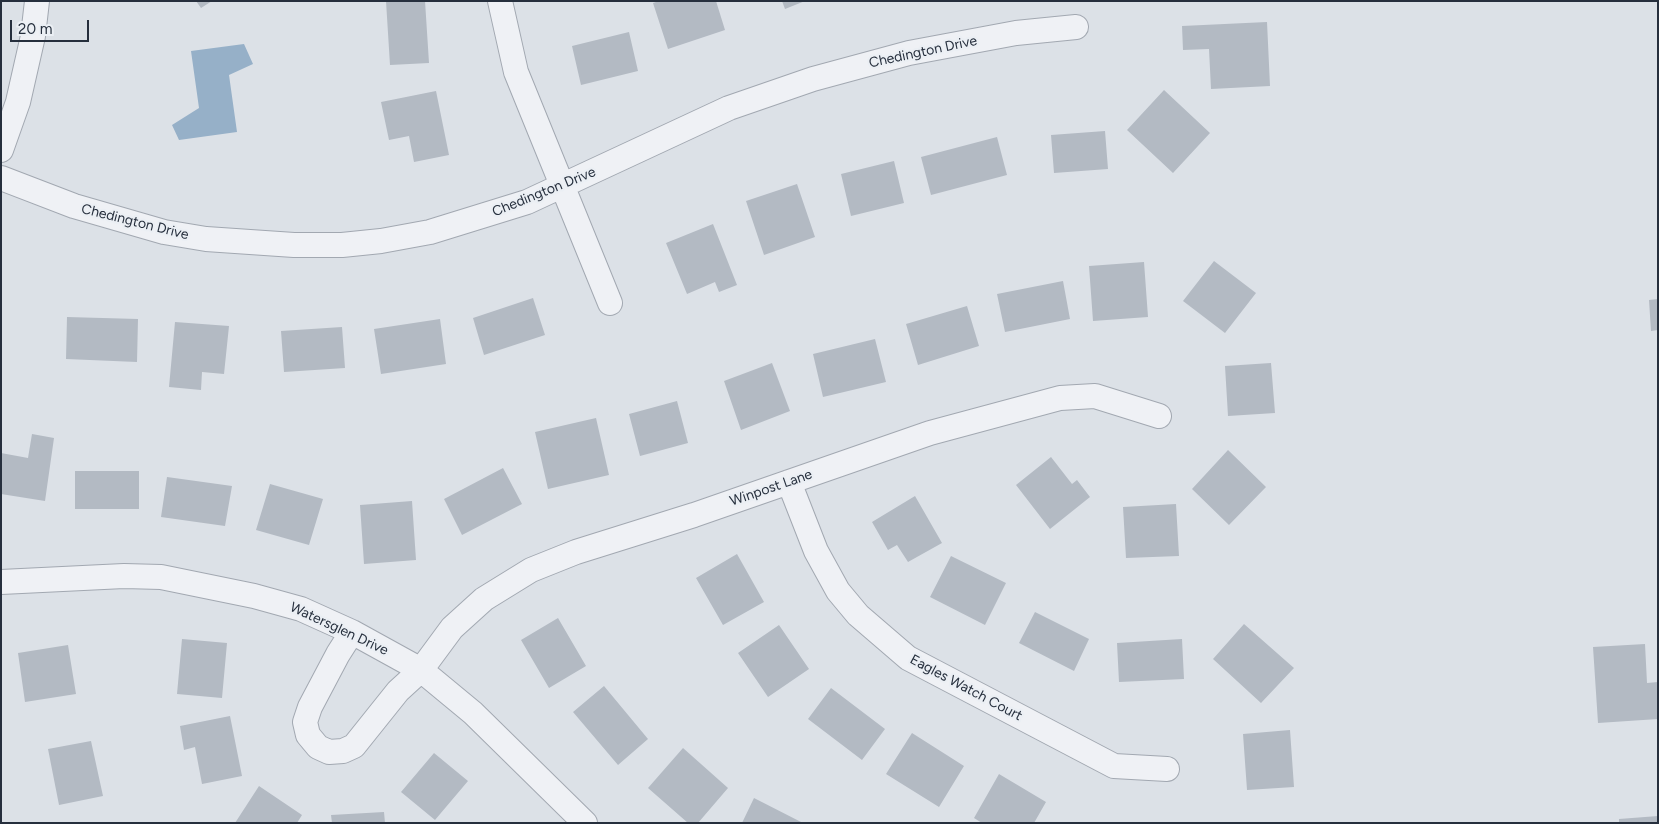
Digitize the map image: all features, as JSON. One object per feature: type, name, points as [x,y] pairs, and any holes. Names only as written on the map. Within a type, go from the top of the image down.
[{"type":"street","points":[[1,150],[18,102],[33,36],[37,1]]},
{"type":"street","points":[[500,1],[516,72],[561,187],[610,302]]},
{"type":"street","name":"Chedington Drive","points":[[1,178],[74,206],[164,232],[215,240],[294,245],[342,245],[430,232],[527,202],[729,108],[812,79],[909,53],[1016,33],[1076,27]]},
{"type":"street","name":"Winpost Lane","points":[[352,632],[310,707],[305,722],[308,735],[318,747],[329,752],[343,751],[354,746],[398,691],[421,670],[452,628],[484,599],[532,570],[576,552],[789,482],[930,433],[1060,398],[1095,396],[1159,416]]},
{"type":"street","name":"Eagles Watch Court","points":[[789,482],[816,551],[838,590],[858,615],[908,658],[1114,766],[1167,769]]},
{"type":"street","name":"Watersglen Drive","points":[[1,582],[161,577],[245,594],[301,609],[352,632],[421,670],[473,713],[585,823]]},
{"type":"water","points":[[244,44],[253,64],[229,75],[237,132],[179,140],[172,125],[199,108],[191,51]]},
{"type":"building","points":[[196,1],[212,1],[201,8]]},
{"type":"building","points":[[386,1],[425,1],[429,63],[390,65]]},
{"type":"building","points":[[659,1],[716,1],[725,30],[668,49],[653,3]]},
{"type":"building","points":[[782,1],[805,1],[785,9]]},
{"type":"building","points":[[1267,22],[1270,86],[1211,89],[1209,49],[1183,50],[1182,26]]},
{"type":"building","points":[[629,32],[638,71],[581,85],[572,46]]},
{"type":"building","points":[[1164,90],[1210,133],[1173,173],[1127,130]]},
{"type":"building","points":[[436,91],[449,155],[414,162],[409,136],[389,140],[381,102]]},
{"type":"building","points":[[1105,131],[1108,169],[1054,173],[1051,135]]},
{"type":"building","points":[[997,137],[1007,175],[931,195],[921,157]]},
{"type":"building","points":[[894,161],[904,203],[851,216],[841,174]]},
{"type":"building","points":[[797,184],[815,237],[764,255],[746,201]]},
{"type":"building","points":[[713,224],[737,285],[719,292],[715,282],[687,294],[666,243]]},
{"type":"building","points":[[1214,261],[1256,293],[1225,333],[1183,301]]},
{"type":"building","points":[[1144,262],[1148,317],[1093,321],[1089,266]]},
{"type":"building","points":[[1063,281],[1070,319],[1005,332],[997,294]]},
{"type":"building","points":[[533,298],[545,335],[484,355],[473,318]]},
{"type":"building","points":[[1658,299],[1658,330],[1651,331],[1649,300]]},
{"type":"building","points":[[967,306],[979,346],[918,365],[906,324]]},
{"type":"building","points":[[67,317],[138,319],[137,362],[66,359]]},
{"type":"building","points":[[440,319],[446,364],[381,374],[374,329]]},
{"type":"building","points":[[175,322],[229,326],[224,374],[202,372],[201,390],[169,387]]},
{"type":"building","points":[[342,327],[345,368],[284,372],[281,331]]},
{"type":"building","points":[[875,339],[886,382],[823,397],[813,354]]},
{"type":"building","points":[[772,363],[790,411],[741,430],[724,381]]},
{"type":"building","points":[[1271,363],[1275,413],[1228,416],[1225,366]]},
{"type":"building","points":[[677,401],[688,443],[640,456],[629,414]]},
{"type":"building","points":[[596,418],[609,475],[548,489],[535,432]]},
{"type":"building","points":[[32,434],[54,438],[45,501],[1,494],[1,453],[28,458]]},
{"type":"building","points":[[1228,450],[1266,487],[1229,525],[1192,489]]},
{"type":"building","points":[[1051,457],[1072,484],[1077,480],[1090,497],[1050,529],[1016,485]]},
{"type":"building","points":[[503,468],[522,504],[462,535],[444,499]]},
{"type":"building","points":[[75,471],[139,471],[139,509],[75,509]]},
{"type":"building","points":[[167,477],[232,486],[225,526],[161,517]]},
{"type":"building","points":[[270,484],[323,499],[309,545],[256,530]]},
{"type":"building","points":[[915,496],[942,543],[908,562],[897,545],[888,550],[872,522]]},
{"type":"building","points":[[412,501],[416,560],[364,564],[360,505]]},
{"type":"building","points":[[1176,504],[1179,556],[1126,558],[1123,507]]},
{"type":"building","points":[[737,554],[764,602],[723,625],[696,578]]},
{"type":"building","points":[[951,556],[1006,583],[985,625],[930,597]]},
{"type":"building","points":[[1035,612],[1089,639],[1074,671],[1019,643]]},
{"type":"building","points":[[558,618],[586,666],[549,688],[521,640]]},
{"type":"building","points":[[1244,624],[1294,668],[1261,703],[1213,659]]},
{"type":"building","points":[[779,625],[809,669],[768,697],[738,653]]},
{"type":"building","points":[[182,639],[227,643],[222,698],[177,694]]},
{"type":"building","points":[[1182,639],[1184,679],[1119,682],[1117,643]]},
{"type":"building","points":[[1645,644],[1647,683],[1658,682],[1658,719],[1598,723],[1593,647]]},
{"type":"building","points":[[68,645],[76,694],[25,702],[18,653]]},
{"type":"building","points":[[604,686],[648,739],[618,765],[573,712]]},
{"type":"building","points":[[831,688],[885,729],[862,760],[808,719]]},
{"type":"building","points":[[230,716],[242,776],[202,784],[195,747],[184,750],[180,726]]},
{"type":"building","points":[[1290,730],[1294,787],[1247,790],[1243,734]]},
{"type":"building","points":[[912,733],[964,766],[939,807],[886,774]]},
{"type":"building","points":[[91,741],[103,796],[59,805],[48,749]]},
{"type":"building","points":[[683,748],[728,788],[698,823],[688,823],[648,788]]},
{"type":"building","points":[[434,753],[468,781],[435,820],[401,792]]},
{"type":"building","points":[[999,774],[1046,802],[1034,823],[982,823],[974,818]]},
{"type":"building","points":[[259,786],[302,815],[297,823],[235,823]]},
{"type":"building","points":[[754,798],[803,823],[742,823]]},
{"type":"building","points":[[384,812],[385,823],[332,823],[331,815]]},
{"type":"building","points":[[1658,816],[1658,823],[1619,823],[1619,819]]}]
